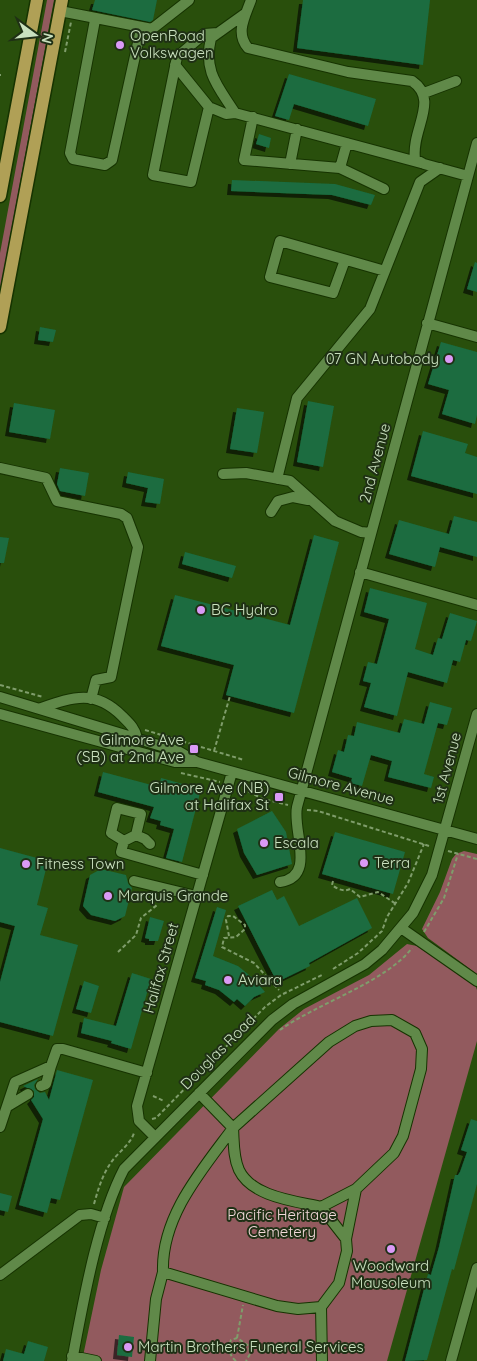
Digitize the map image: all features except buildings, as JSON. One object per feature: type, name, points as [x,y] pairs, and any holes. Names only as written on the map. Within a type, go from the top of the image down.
[{"type":"main road","points":[[0,195],[38,0]]},
{"type":"main road","points":[[0,327],[61,6]]},
{"type":"street","points":[[61,6],[95,20],[142,29],[152,29],[189,0]]},
{"type":"street","points":[[251,0],[240,30],[242,41],[248,48],[348,72],[412,81],[424,93],[426,102],[413,145],[415,159],[424,164]]},
{"type":"street","points":[[235,113],[210,74],[207,56],[211,38],[246,12]]},
{"type":"street","points":[[95,20],[70,153],[73,159],[105,165],[112,160],[142,29]]},
{"type":"street","points":[[209,107],[191,182],[153,176],[177,57],[204,34],[218,33]]},
{"type":"street","points":[[175,65],[209,107],[226,114],[235,113],[253,117],[468,176]]},
{"type":"street","points":[[424,93],[456,81]]},
{"type":"street","points":[[253,117],[244,160],[340,168],[384,189]]},
{"type":"street","points":[[290,164],[297,129]]},
{"type":"street","points":[[340,168],[347,143]]},
{"type":"street","name":"2nd Avenue","points":[[280,882],[289,881],[296,874],[300,865],[301,847],[297,828],[297,808],[477,143]]},
{"type":"street","points":[[277,479],[297,398],[370,309],[420,182],[440,168]]},
{"type":"street","points":[[345,260],[333,292],[270,277],[280,241],[385,271]]},
{"type":"street","points":[[427,323],[477,337]]},
{"type":"street","points":[[0,468],[46,478],[57,501],[122,514],[127,518],[138,547],[111,677],[96,680],[91,698]]},
{"type":"street","points":[[222,474],[290,481],[335,521],[361,532],[371,533]]},
{"type":"street","points":[[271,512],[278,501],[293,497],[310,500]]},
{"type":"street","points":[[360,572],[477,605]]},
{"type":"street","points":[[41,708],[83,696],[91,698],[110,704],[132,726],[137,738]]},
{"type":"street","name":"Gilmore Avenue","points":[[0,697],[178,751],[197,762],[477,839]]},
{"type":"street","name":"Gilmore Avenue","points":[[0,714],[175,762],[197,762]]},
{"type":"street","name":"1st Avenue","points":[[445,831],[477,714]]},
{"type":"street","name":"Halifax Street","points":[[155,1138],[139,1121],[136,1113],[232,772]]},
{"type":"street","points":[[124,841],[111,833],[117,808],[142,814],[136,835]]},
{"type":"street","name":"Douglas Road","points":[[105,1218],[116,1185],[124,1169],[272,1020],[293,1004],[365,964],[382,950],[413,913],[424,892],[445,831]]},
{"type":"street","points":[[150,844],[141,836],[136,835],[124,841],[121,852],[202,875]]},
{"type":"street","points":[[134,881],[196,896]]},
{"type":"street","points":[[401,928],[477,981]]},
{"type":"street","points":[[150,1361],[156,1299],[163,1272],[164,1245],[177,1209],[233,1128],[301,1065],[342,1034],[355,1026],[371,1021],[392,1020],[414,1033],[422,1049],[421,1069],[404,1136],[394,1153],[356,1189],[321,1207]]},
{"type":"street","points":[[42,1086],[46,1084],[57,1049],[63,1049],[147,1073]]},
{"type":"street","points":[[0,1127],[15,1082],[51,1066]]},
{"type":"street","points":[[199,1093],[233,1128],[234,1155],[247,1182],[272,1194],[321,1207],[346,1238]]},
{"type":"street","points":[[8,1106],[28,1094]]},
{"type":"street","points":[[322,1361],[321,1307],[339,1283],[347,1251],[346,1238],[356,1189]]},
{"type":"street","points":[[0,1275],[80,1215],[91,1214],[105,1218],[72,1359],[96,1361]]},
{"type":"street","points":[[450,1361],[477,1268]]},
{"type":"street","points":[[163,1272],[277,1306],[298,1309],[321,1307]]},
{"type":"path","points":[[214,751],[230,696]]},
{"type":"path","points":[[194,749],[196,744]]},
{"type":"path","points":[[222,753],[244,760]]},
{"type":"path","points":[[238,786],[263,799],[297,808],[318,811],[425,845],[408,883],[387,917]]},
{"type":"path","points":[[423,932],[444,898],[458,854],[477,860]]},
{"type":"path","points":[[333,881],[332,885],[336,888],[346,891],[350,889],[360,897],[378,892],[396,904]]},
{"type":"path","points":[[118,952],[136,934],[141,918],[157,905]]},
{"type":"path","points":[[229,936],[226,920],[228,916],[233,916],[245,925],[245,929],[236,937],[229,936],[224,938],[222,947],[254,963],[279,990]]},
{"type":"path","points":[[280,1030],[300,1016],[390,969],[414,945]]},
{"type":"path","points":[[153,1096],[164,1101]]},
{"type":"path","points":[[93,1206],[100,1183],[110,1164],[134,1133]]},
{"type":"path","points":[[238,1338],[243,1316],[240,1296]]},
{"type":"path","points":[[236,1361],[229,1351],[229,1344],[232,1340],[238,1338]]},
{"type":"path","points":[[238,1338],[249,1346],[250,1354],[246,1361]]},
{"type":"green space","points":[[47,0],[54,0],[0,290],[0,253]]},
{"type":"green space","points":[[464,851],[477,854],[477,974],[428,938],[422,929],[440,892],[452,859],[456,854]]},
{"type":"green space","name":"Pacific Heritage Cemetery","points":[[407,944],[417,946],[475,985],[477,990],[477,1041],[387,1361],[82,1361],[101,1270],[124,1187],[279,1029],[304,1009],[369,975]]},
{"type":"place","name":"OpenRoad Volkswagen","points":[[120,45]]},
{"type":"place","name":"07 GN Autobody","points":[[449,359]]},
{"type":"place","name":"BC Hydro","points":[[201,610]]},
{"type":"place","name":"Gilmore Ave (SB) at 2nd Ave","points":[[194,749]]},
{"type":"place","name":"Gilmore Ave (NB) at Halifax St","points":[[279,797]]},
{"type":"place","name":"Escala","points":[[264,843]]},
{"type":"place","name":"Terra","points":[[364,863]]},
{"type":"place","name":"Fitness Town","points":[[26,864]]},
{"type":"place","name":"Marquis Grande","points":[[108,896]]},
{"type":"place","name":"Aviara","points":[[228,980]]},
{"type":"place","name":"Woodward Mausoleum","points":[[391,1249]]},
{"type":"place","name":"Martin Brothers Funeral Services","points":[[128,1347]]}]
